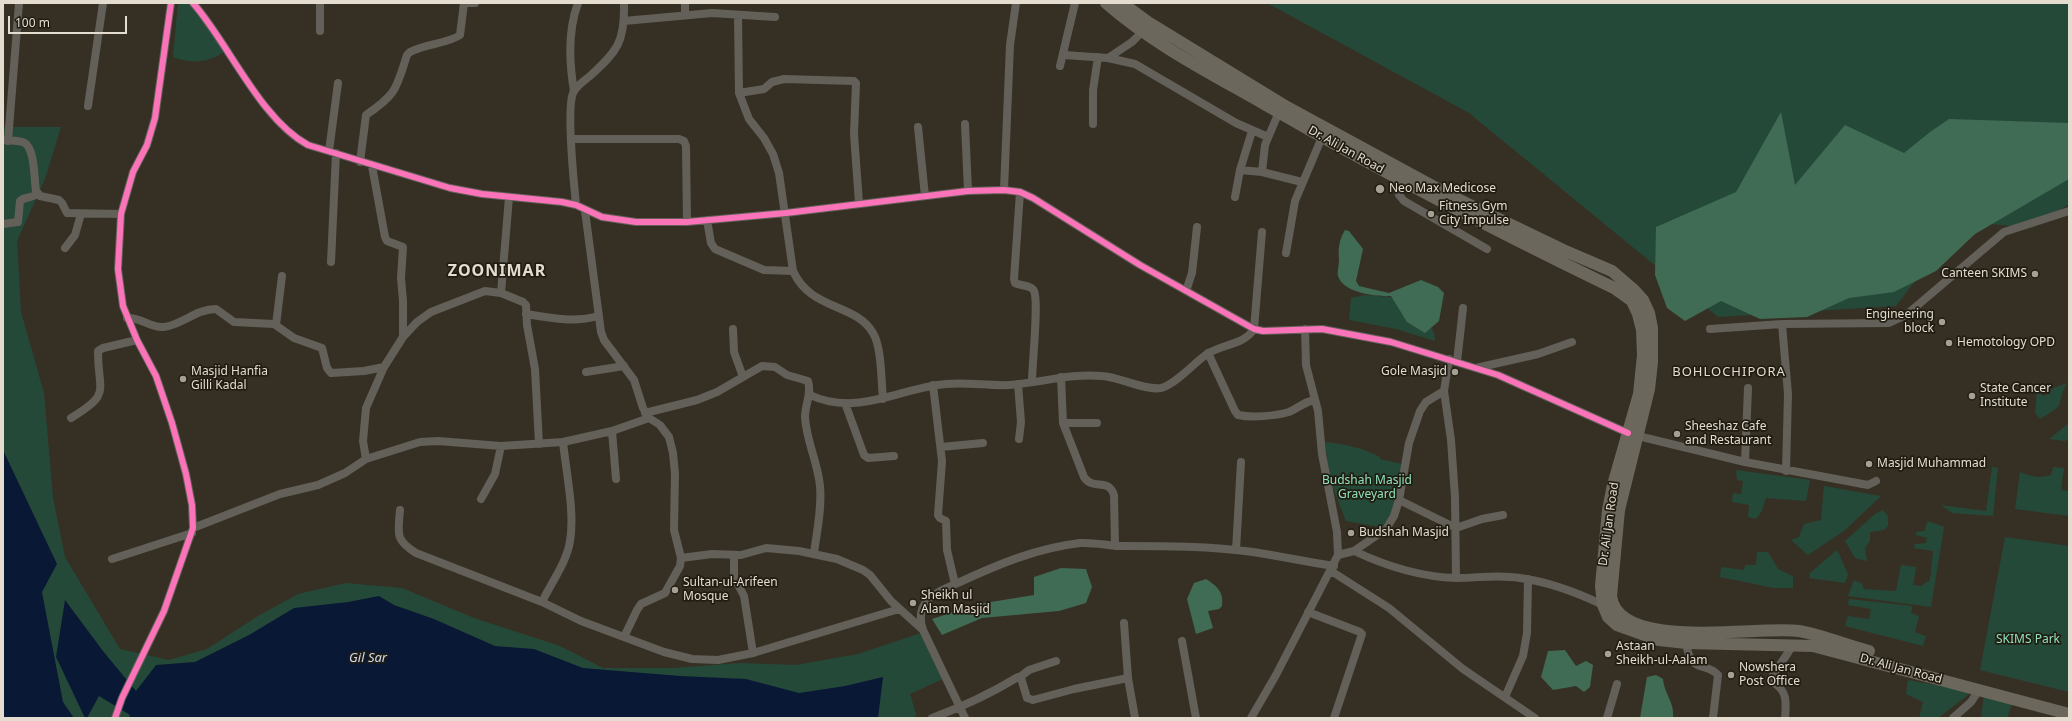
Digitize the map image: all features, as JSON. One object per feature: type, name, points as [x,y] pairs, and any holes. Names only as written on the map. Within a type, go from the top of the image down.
[{"type":"main road","name":"Dr. Ali Jan Road","points":[[1106,3],[1167,48],[1322,137],[1396,178],[1614,288],[1632,301],[1638,314],[1642,330],[1643,355],[1633,435],[1619,510],[1611,584],[1612,603],[1624,619],[1639,625],[1686,634],[1798,631],[1813,641],[1979,690],[2069,714]]},
{"type":"main road","name":"Dr. Ali Jan Road","points":[[1122,3],[1148,22],[1287,107],[1451,196],[1563,250],[1612,271],[1624,280],[1643,300],[1649,313],[1652,328],[1652,362],[1649,390],[1613,485],[1608,510],[1601,586],[1603,605],[1608,617],[1617,625],[1659,640],[1686,643],[1793,645],[1813,641],[2069,707]]},
{"type":"street","points":[[19,3],[5,140],[19,141],[29,147],[32,153],[34,180],[38,193],[45,198],[59,200],[67,213],[122,214]]},
{"type":"street","points":[[88,106],[103,3]]},
{"type":"street","points":[[115,718],[126,689],[164,611],[192,530],[192,505],[186,474],[172,423],[156,376],[136,340],[127,318],[123,306],[119,276],[122,214],[133,172],[147,145],[155,118],[171,3]]},
{"type":"street","points":[[193,3],[220,37],[244,77],[272,113],[299,140],[308,145],[372,166],[450,188],[576,205],[585,210],[613,219],[687,222],[786,213],[968,191],[1004,190],[1020,192],[1033,198],[1108,245],[1186,291],[1254,329],[1263,331],[1322,328],[1391,342],[1476,368],[1633,435],[1786,471],[1868,485],[1876,481]]},
{"type":"street","points":[[320,3],[320,31]]},
{"type":"street","points":[[360,162],[366,114],[376,110],[395,89],[407,55],[410,52],[432,43],[452,39],[460,35],[465,3],[475,3]]},
{"type":"street","points":[[576,205],[571,139],[571,105],[574,91],[571,42],[572,26],[578,3]]},
{"type":"street","points":[[574,91],[617,49],[622,36],[624,3]]},
{"type":"street","points":[[685,3],[685,15]]},
{"type":"street","points":[[1004,190],[1008,85],[1016,3]]},
{"type":"street","points":[[1060,66],[1064,55],[1075,3]]},
{"type":"street","points":[[624,21],[712,13],[775,17]]},
{"type":"street","points":[[738,15],[739,93],[749,119],[764,138],[773,154],[779,173],[786,213],[793,271],[797,280],[810,294],[820,301],[856,317],[867,325],[873,333],[877,342],[883,399]]},
{"type":"street","points":[[1108,58],[1132,42],[1143,31]]},
{"type":"street","points":[[1064,55],[1108,58],[1141,67],[1252,130],[1268,137]]},
{"type":"street","points":[[1094,124],[1092,90],[1098,57]]},
{"type":"street","points":[[739,93],[764,89],[772,82],[784,79],[854,81],[856,83],[854,134],[859,203]]},
{"type":"street","points":[[331,262],[332,152],[338,83]]},
{"type":"street","points":[[1262,172],[1262,162],[1268,137],[1279,112]]},
{"type":"street","points":[[965,124],[968,191]]},
{"type":"street","points":[[918,127],[925,196]]},
{"type":"street","points":[[1234,197],[1240,170],[1252,130]]},
{"type":"street","points":[[1286,253],[1292,215],[1302,182],[1322,137]]},
{"type":"street","points":[[571,139],[684,141],[686,146],[687,222]]},
{"type":"street","points":[[372,166],[385,237],[387,241],[403,247],[401,278],[404,300],[403,337]]},
{"type":"street","points":[[1240,170],[1262,172],[1302,182]]},
{"type":"street","points":[[1396,178],[1398,195],[1404,201],[1487,249]]},
{"type":"street","points":[[1020,192],[1014,278],[1017,284],[1031,288],[1035,292],[1036,321],[1032,381]]},
{"type":"street","points":[[3,224],[18,222],[20,201],[24,198],[32,197],[38,193]]},
{"type":"street","points":[[501,293],[509,197]]},
{"type":"street","points":[[585,210],[598,316],[604,340],[634,380],[647,416],[666,431],[673,453],[674,530],[681,558],[680,566],[665,594],[641,604],[624,637]]},
{"type":"street","points":[[1710,329],[1782,324],[1876,324],[1897,321],[1926,299],[2004,232],[2069,211]]},
{"type":"street","points":[[65,248],[75,235],[82,214]]},
{"type":"street","points":[[707,220],[711,243],[714,249],[764,270],[793,271]]},
{"type":"street","points":[[1186,291],[1192,273],[1197,227]]},
{"type":"street","points":[[810,395],[824,402],[846,403],[883,399],[933,386],[961,383],[1018,384],[1061,377],[1103,376],[1160,388],[1166,386],[1208,353],[1244,339],[1254,329],[1262,232]]},
{"type":"street","points":[[276,325],[282,276]]},
{"type":"street","points":[[366,459],[363,441],[363,422],[371,394],[384,367],[403,337],[417,322],[431,312],[485,291],[501,293],[523,302],[526,305],[526,314],[535,369],[539,444]]},
{"type":"street","points":[[1457,362],[1463,308]]},
{"type":"street","points":[[127,318],[139,319],[156,327],[164,327],[205,310],[216,309],[234,322],[267,323],[276,325],[294,338],[322,348],[327,368],[331,373],[364,371],[384,367]]},
{"type":"street","points":[[526,314],[569,320],[590,319],[598,316]]},
{"type":"street","points":[[1782,324],[1788,394],[1786,471]]},
{"type":"street","points":[[733,329],[734,352],[743,377]]},
{"type":"street","points":[[1251,718],[1276,675],[1338,555],[1337,532],[1324,467],[1318,411],[1306,365],[1305,329]]},
{"type":"street","points":[[70,418],[90,406],[96,400],[101,378],[98,351],[103,348],[136,340]]},
{"type":"street","points":[[1476,368],[1538,354],[1572,342]]},
{"type":"street","points":[[1208,353],[1238,415],[1281,414],[1290,412],[1304,402],[1314,400]]},
{"type":"street","points":[[1449,359],[1444,391],[1450,440],[1456,528],[1456,578]]},
{"type":"street","points":[[586,372],[624,366]]},
{"type":"street","points":[[112,559],[192,530],[280,494],[318,485],[345,473],[366,459],[420,442],[438,440],[501,446],[564,442],[612,431],[647,416],[697,400],[728,387],[762,366],[775,367],[788,375],[808,381],[810,395],[806,407],[806,425],[820,485],[820,509],[814,553]]},
{"type":"street","points":[[1061,377],[1063,423],[1067,438],[1087,482],[1111,488],[1114,496],[1115,546]]},
{"type":"street","points":[[1018,384],[1021,422],[1020,439]]},
{"type":"street","points":[[933,386],[941,447],[942,476],[938,515],[946,521],[948,550],[954,584]]},
{"type":"street","points":[[1745,462],[1748,388]]},
{"type":"street","points":[[1338,555],[1354,551],[1386,529],[1394,516],[1400,500],[1409,443],[1420,411],[1426,402],[1444,391]]},
{"type":"street","points":[[846,403],[864,455],[868,458],[894,456]]},
{"type":"street","points":[[1063,423],[1097,423]]},
{"type":"street","points":[[612,431],[616,479]]},
{"type":"street","points":[[542,602],[567,552],[570,541],[571,512],[564,442]]},
{"type":"street","points":[[941,447],[983,443]]},
{"type":"street","points":[[481,499],[495,474],[501,446]]},
{"type":"street","points":[[1236,550],[1241,462]]},
{"type":"street","points":[[1400,500],[1456,528],[1482,519],[1503,515]]},
{"type":"street","points":[[400,510],[399,537],[401,543],[411,550],[542,602],[581,621],[664,652],[692,659],[718,660],[753,653],[899,610]]},
{"type":"street","points":[[965,718],[923,630],[920,621],[921,608],[933,595],[1006,561],[1040,551],[1082,543],[1115,546],[1177,546],[1236,550],[1332,569],[1389,608],[1463,669],[1535,718]]},
{"type":"street","points":[[681,558],[712,554],[747,554],[766,548],[814,553],[837,559],[864,570],[877,582],[899,610],[923,630]]},
{"type":"street","points":[[1354,551],[1396,568],[1456,578],[1500,577],[1528,579],[1569,589],[1603,605]]},
{"type":"street","points":[[734,555],[734,577],[744,596],[753,653]]},
{"type":"street","points":[[1505,697],[1523,656],[1526,644],[1528,579]]},
{"type":"street","points":[[1308,612],[1362,634],[1334,718]]},
{"type":"street","points":[[1124,623],[1128,678],[1135,718]]},
{"type":"street","points":[[1182,641],[1196,718]]},
{"type":"street","points":[[1686,643],[1691,660],[1702,668],[1715,672],[1718,675],[1713,718]]},
{"type":"street","points":[[1785,718],[1785,694],[1780,687],[1774,683],[1772,677],[1793,645]]},
{"type":"street","points":[[932,718],[960,708],[1020,677],[1029,670],[1056,661]]},
{"type":"street","points":[[1020,677],[1027,698],[1033,700],[1074,689],[1128,678]]},
{"type":"street","points":[[1607,718],[1617,684]]},
{"type":"street","points":[[1953,718],[1971,702],[1979,690]]},
{"type":"green space","points":[[178,3],[190,3],[225,50],[214,58],[208,60],[186,61],[173,57]]},
{"type":"green space","points":[[1267,3],[2069,3],[2069,204],[2032,228],[1961,221],[1896,306],[1718,317],[1469,113]]},
{"type":"green space","points":[[1781,112],[1795,185],[1845,125],[1904,153],[1949,119],[2069,123],[2069,179],[1975,234],[1936,271],[1894,292],[1849,298],[1807,317],[1760,319],[1721,301],[1685,321],[1667,308],[1655,275],[1656,227],[1736,192]]},
{"type":"green space","points":[[3,127],[61,127],[45,179],[17,241],[21,312],[44,393],[53,498],[65,557],[120,649],[169,660],[207,649],[258,616],[298,594],[346,583],[402,588],[474,618],[560,646],[603,668],[674,668],[740,663],[796,665],[858,654],[921,633],[945,678],[910,694],[916,714],[915,718],[3,718]]},
{"type":"green space","points":[[1345,230],[1349,231],[1363,249],[1356,281],[1359,286],[1389,293],[1421,280],[1438,287],[1444,293],[1439,321],[1425,333],[1407,322],[1391,296],[1378,296],[1361,293],[1353,290],[1341,282],[1338,276],[1339,248],[1341,237]]},
{"type":"green space","points":[[1365,295],[1389,297],[1401,295],[1427,322],[1434,334],[1435,341],[1396,329],[1349,320],[1351,298]]},
{"type":"green space","points":[[2067,383],[2059,405],[2053,411],[2040,419],[2035,413],[2037,391],[2043,396],[2049,394],[2053,388]]},
{"type":"green space","points":[[2069,423],[2069,438],[2065,441],[2049,439]]},
{"type":"green space","name":"Budshah Masjid Graveyard","points":[[1325,442],[1354,447],[1374,454],[1380,457],[1380,459],[1402,464],[1399,490],[1394,508],[1386,522],[1380,527],[1346,521],[1330,480]]},
{"type":"green space","points":[[1992,467],[1998,468],[1993,516],[1952,513],[1941,505],[1986,511]]},
{"type":"green space","points":[[2053,467],[2064,468],[2061,490],[2069,491],[2069,516],[2015,509],[2020,472],[2027,475],[2042,477],[2051,475]]},
{"type":"green space","points":[[1736,470],[1810,480],[1806,501],[1766,498],[1762,511],[1756,519],[1748,517],[1749,505],[1732,502],[1733,493],[1741,494],[1743,481],[1737,480]]},
{"type":"green space","points":[[1824,486],[1881,496],[1844,531],[1808,555],[1791,540],[1799,537],[1804,524],[1821,520]]},
{"type":"green space","points":[[1883,510],[1888,516],[1888,526],[1884,530],[1870,532],[1870,541],[1865,548],[1867,561],[1855,558],[1845,541],[1875,514]]},
{"type":"green space","points":[[1928,521],[1944,527],[1931,607],[1848,596],[1854,580],[1862,584],[1864,589],[1896,591],[1901,565],[1916,567],[1913,585],[1921,586],[1930,580],[1933,551],[1914,548],[1915,544],[1926,543],[1927,538],[1916,535],[1916,532],[1924,531]]},
{"type":"green space","name":"SKIMS Park","points":[[2005,537],[2069,546],[2069,692],[1980,670]]},
{"type":"green space","points":[[1837,550],[1848,574],[1845,583],[1809,578],[1810,573]]},
{"type":"green space","points":[[1757,552],[1768,552],[1778,569],[1793,576],[1793,588],[1774,588],[1720,577],[1721,567],[1744,570],[1745,565],[1756,565]]},
{"type":"green space","points":[[1061,568],[1086,569],[1092,587],[1086,603],[1059,611],[982,618],[942,635],[932,619],[978,604],[1034,595],[1034,577]]},
{"type":"green space","points":[[1206,579],[1221,593],[1222,606],[1219,609],[1208,611],[1213,628],[1196,634],[1187,599],[1194,583]]},
{"type":"green space","points":[[1849,599],[1912,606],[1911,613],[1919,616],[1915,632],[1926,636],[1923,646],[1845,626],[1848,616],[1869,619],[1871,609],[1848,605]]},
{"type":"green space","points":[[1565,650],[1576,666],[1586,661],[1593,665],[1590,687],[1584,692],[1576,686],[1553,690],[1541,677],[1548,651]]},
{"type":"green space","points":[[1656,675],[1663,679],[1665,689],[1671,703],[1673,718],[1640,718],[1647,677]]},
{"type":"green space","points":[[1908,680],[1972,692],[1938,718],[1919,718],[1923,702],[1906,694]]},
{"type":"green space","points":[[1984,694],[2012,704],[2007,718],[1981,718]]},
{"type":"water","points":[[3,450],[57,564],[42,592],[63,702],[74,718],[3,718]]},
{"type":"water","name":"Gil Sar","points":[[379,596],[394,605],[434,619],[495,646],[534,649],[583,668],[680,676],[746,679],[799,693],[845,686],[883,677],[878,718],[129,718],[130,715],[99,696],[87,718],[85,718],[56,657],[65,600],[103,651],[136,691],[156,665],[195,662],[249,635],[294,608],[348,602]]},
{"type":"cycle path","points":[[115,718],[122,698],[164,611],[193,528],[192,505],[186,474],[172,423],[156,376],[137,340],[123,306],[118,269],[121,214],[133,172],[147,145],[155,118],[171,3]]},
{"type":"cycle path","points":[[193,3],[260,99],[275,118],[291,133],[308,145],[450,188],[482,194],[562,202],[576,205],[602,217],[636,222],[687,222],[786,213],[968,191],[1004,190],[1020,192],[1033,198],[1140,265],[1254,329],[1263,331],[1322,329],[1391,342],[1498,375],[1628,433]]},
{"type":"place","name":"Neo Max Medicose","points":[[1380,189]]},
{"type":"place","name":"Fitness Gym City Impulse","points":[[1431,214]]},
{"type":"place","name":"Canteen SKIMS","points":[[2035,274]]},
{"type":"place","name":"Engineering block","points":[[1942,322]]},
{"type":"place","name":"Hemotology OPD","points":[[1949,343]]},
{"type":"place","name":"Gole Masjid","points":[[1455,372]]},
{"type":"place","name":"Masjid Hanfia Gilli Kadal","points":[[183,379]]},
{"type":"place","name":"State Cancer Institute","points":[[1972,396]]},
{"type":"place","name":"Sheeshaz Cafe and Restaurant","points":[[1677,434]]},
{"type":"place","name":"Masjid Muhammad","points":[[1869,464]]},
{"type":"place","name":"Budshah Masjid","points":[[1351,533]]},
{"type":"place","name":"Sultan-ul-Arifeen Mosque","points":[[675,590]]},
{"type":"place","name":"Sheikh ul Alam Masjid","points":[[913,603]]},
{"type":"place","name":"Astaan Sheikh-ul-Aalam","points":[[1608,654]]},
{"type":"place","name":"Nowshera Post Office","points":[[1731,675]]},
{"type":"district","name":"ZOONIMAR","points":[[497,271]]},
{"type":"district","name":"BOHLOCHIPORA","points":[[1729,372]]}]
